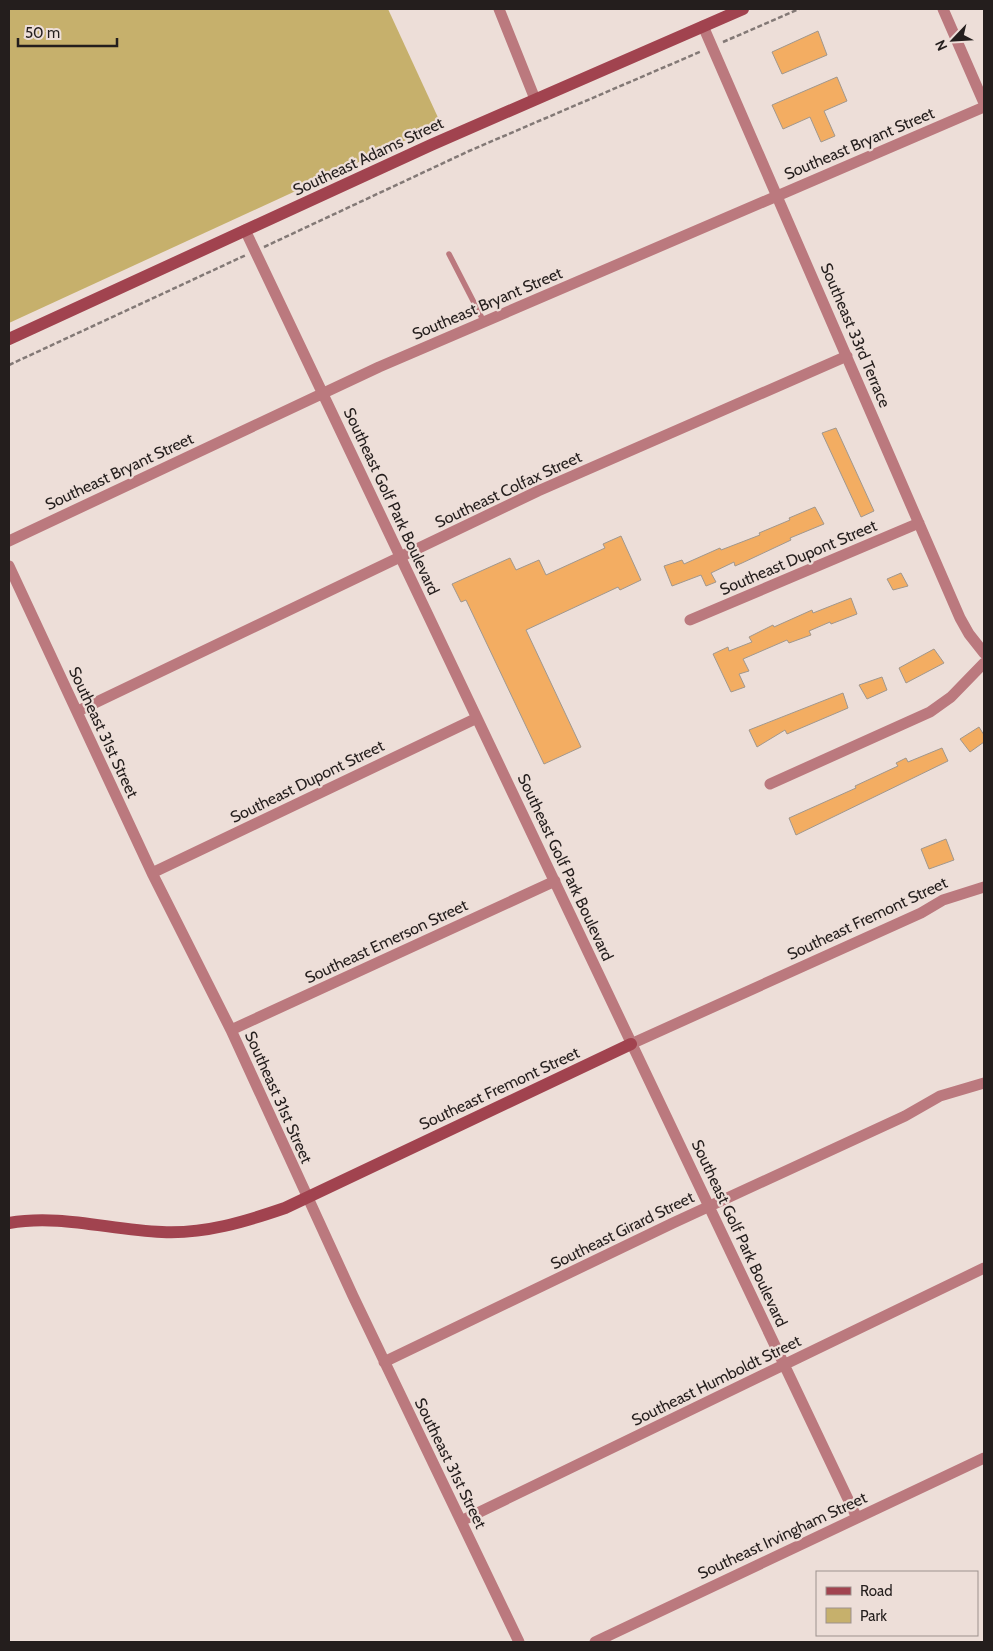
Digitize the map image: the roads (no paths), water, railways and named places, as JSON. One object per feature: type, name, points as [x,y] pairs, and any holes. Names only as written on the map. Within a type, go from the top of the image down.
[{"type":"main road","name":"Southeast Adams Street","points":[[9,339],[535,99],[743,9]]},
{"type":"main road","name":"Southeast Fremont Street","points":[[9,1223],[27,1220],[72,1221],[160,1232],[190,1232],[218,1229],[261,1216],[307,1197],[631,1044]]},
{"type":"street","points":[[499,9],[535,99]]},
{"type":"street","points":[[944,9],[984,103]]},
{"type":"street","name":"Southeast 33rd Terrace","points":[[702,26],[778,195],[960,618],[969,634],[984,653]]},
{"type":"street","name":"Southeast Bryant Street","points":[[9,541],[323,394],[484,322],[984,107]]},
{"type":"street","name":"Southeast Golf Park Boulevard","points":[[245,230],[857,1518]]},
{"type":"street","name":"Southeast Colfax Street","points":[[78,711],[538,491],[847,356]]},
{"type":"street","name":"Southeast Dupont Street","points":[[690,620],[920,523]]},
{"type":"street","name":"Southeast 31st Street","points":[[9,566],[152,873],[231,1030],[384,1362],[519,1642]]},
{"type":"street","points":[[770,784],[930,712],[951,697],[984,663]]},
{"type":"street","name":"Southeast Dupont Street","points":[[152,873],[477,718]]},
{"type":"street","name":"Southeast Emerson Street","points":[[231,1030],[555,881]]},
{"type":"street","name":"Southeast Fremont Street","points":[[631,1044],[921,913],[943,900],[984,887]]},
{"type":"street","name":"Southeast Girard Street","points":[[384,1362],[709,1206],[905,1116],[940,1096],[984,1083]]},
{"type":"street","name":"Southeast Humboldt Street","points":[[460,1521],[984,1268]]},
{"type":"street","name":"Southeast Irvingham Street","points":[[595,1642],[984,1458]]},
{"type":"lane","points":[[449,254],[484,322]]}]
